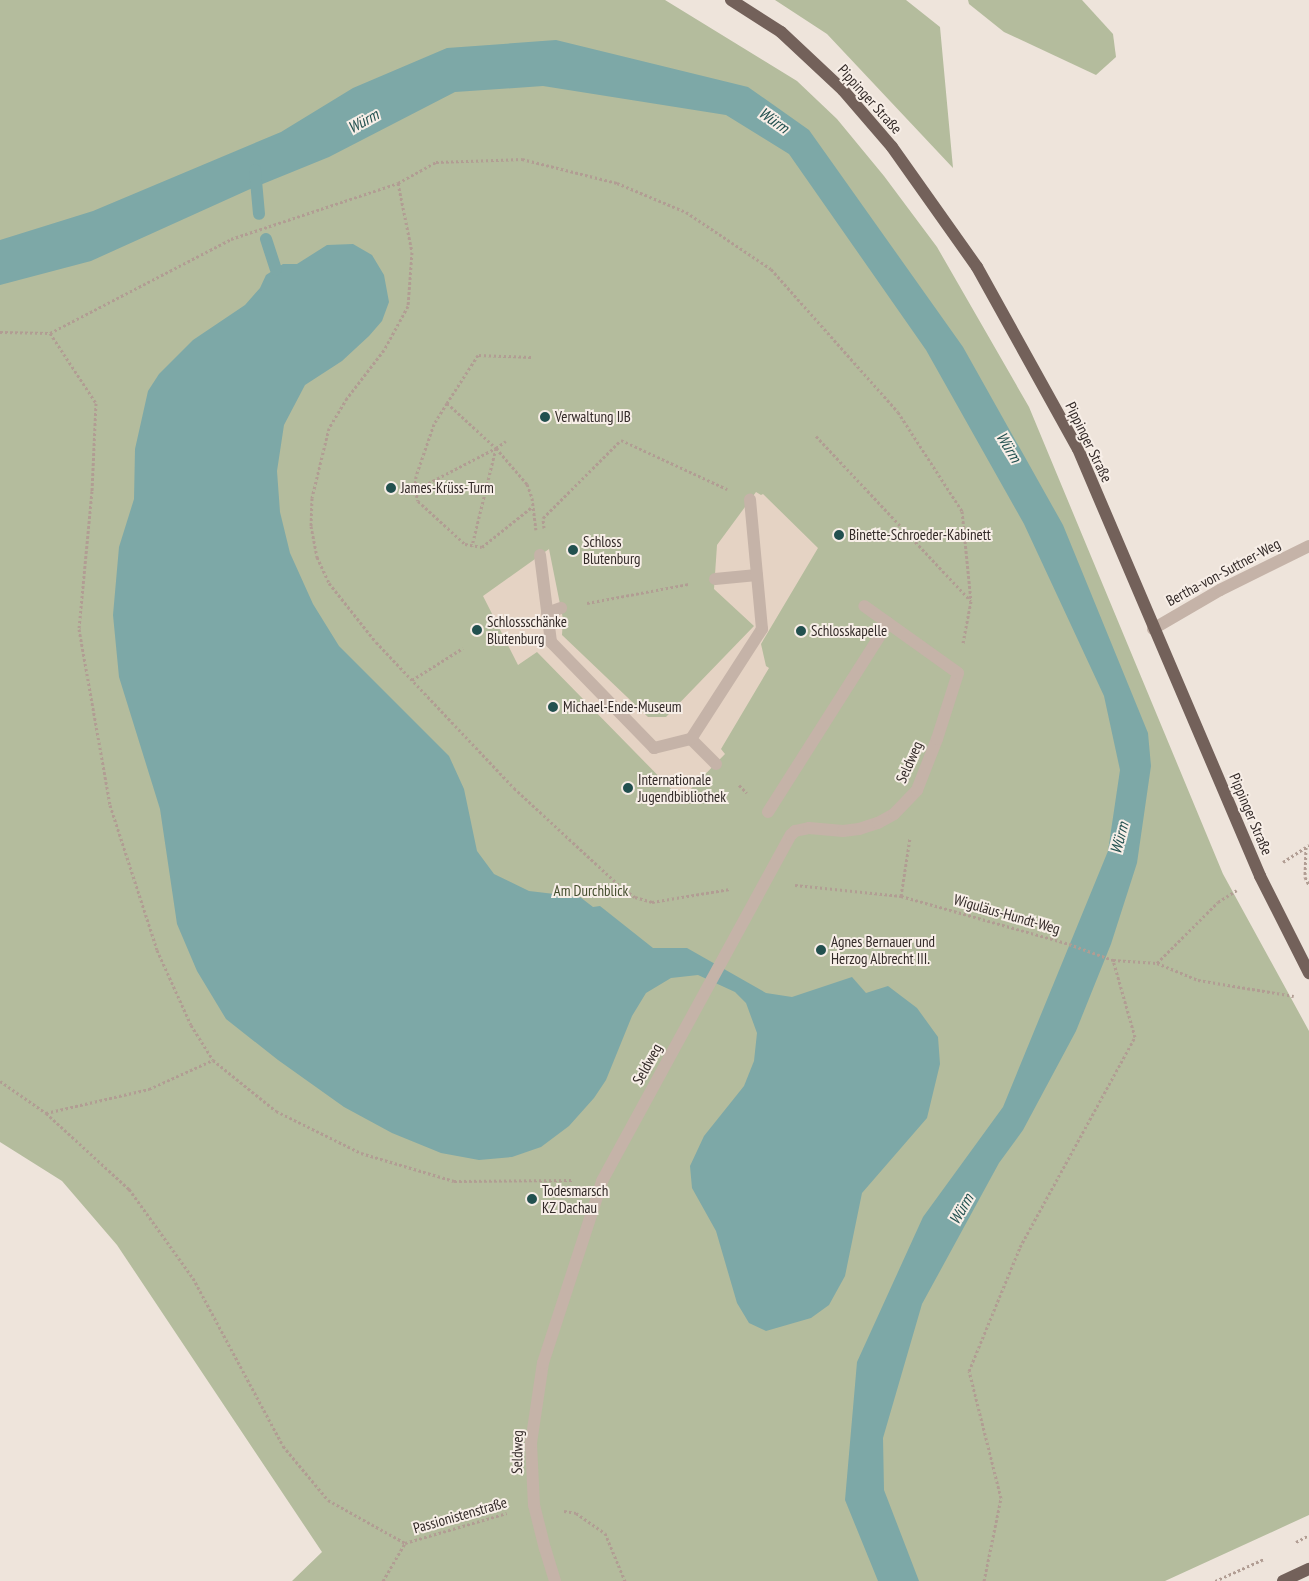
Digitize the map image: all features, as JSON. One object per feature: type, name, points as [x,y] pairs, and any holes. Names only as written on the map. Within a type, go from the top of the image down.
[{"type":"main road","name":"Pippinger Straße","points":[[731,0],[781,32],[843,90],[892,147],[977,267],[1078,449],[1153,629],[1260,876],[1309,973]]},
{"type":"main road","points":[[1283,1581],[1309,1569]]},
{"type":"street","points":[[540,555],[551,642],[654,748],[691,739],[762,629],[750,500]]},
{"type":"street","name":"Bertha-von-Suttner-Weg","points":[[1153,629],[1220,590],[1309,546]]},
{"type":"street","points":[[714,579],[757,575]]},
{"type":"street","points":[[864,606],[958,673]]},
{"type":"street","points":[[547,613],[561,608]]},
{"type":"street","points":[[768,812],[888,623]]},
{"type":"street","name":"Seldweg","points":[[555,1581],[544,1549],[534,1505],[531,1443],[543,1363],[602,1182],[764,882],[795,831],[809,828],[843,831],[859,829],[878,823],[894,814],[917,790],[937,739],[958,673]]},
{"type":"street","points":[[691,739],[716,764]]},
{"type":"path","points":[[0,332],[50,333],[230,240],[398,183],[436,162],[522,159],[617,183],[686,212],[771,269],[898,412],[962,511],[971,601],[958,673]]},
{"type":"path","name":"Wiguläus-Hundt-Weg","points":[[398,183],[412,252],[408,306],[384,350],[347,398],[329,428],[312,498],[311,526],[317,557],[329,583],[371,636],[514,788],[621,887],[635,897],[652,902],[764,882],[901,896],[1069,944],[1113,960],[1157,963],[1198,980],[1247,987],[1285,996],[1301,996]]},
{"type":"path","points":[[50,333],[96,403],[92,491],[79,629],[110,805],[157,950],[191,1025],[213,1060],[276,1111],[362,1152],[454,1181],[602,1182]]},
{"type":"path","points":[[446,402],[496,448],[531,491],[532,507],[482,547],[465,544],[418,501],[415,490],[416,476],[434,424],[446,402],[478,355],[531,357]]},
{"type":"path","points":[[816,436],[971,601]]},
{"type":"path","points":[[545,534],[543,518],[621,440],[750,500]]},
{"type":"path","points":[[415,490],[506,441]]},
{"type":"path","points":[[472,546],[496,448]]},
{"type":"path","points":[[561,608],[714,579]]},
{"type":"path","points":[[412,680],[463,648]]},
{"type":"path","points":[[901,896],[917,790]]},
{"type":"path","points":[[1306,848],[1305,878],[1309,885]]},
{"type":"path","points":[[1157,963],[1218,902]]},
{"type":"path","points":[[984,1581],[1001,1498],[969,1372],[1020,1247],[1135,1038],[1113,960]]},
{"type":"path","points":[[46,1113],[149,1088],[213,1060]]},
{"type":"path","points":[[0,1081],[46,1113],[129,1189],[193,1278],[283,1446],[328,1500],[405,1543]]},
{"type":"path","points":[[534,1505],[576,1513],[605,1533],[625,1581]]},
{"type":"path","name":"Passionistenstraße","points":[[383,1581],[405,1543],[534,1505]]},
{"type":"green space","name":"Am Durchblick","points":[[0,0],[665,0],[797,81],[837,119],[884,176],[937,247],[1029,407],[1223,874],[1309,1031],[1309,1515],[1165,1581],[292,1581],[322,1552],[117,1245],[62,1181],[0,1142]]},
{"type":"green space","points":[[775,0],[906,0],[940,27],[953,168],[827,34]]},
{"type":"green space","points":[[968,0],[1082,0],[1113,34],[1116,57],[1096,75],[1004,32],[969,4]]},
{"type":"shaded area","points":[[756,492],[761,495],[763,494],[818,548],[761,644],[766,666],[769,668],[721,749],[725,754],[681,799],[537,652],[518,665],[483,596],[549,549],[563,619],[562,635],[648,717],[666,717],[754,626],[714,589],[717,545]]},
{"type":"water","name":"Würm","points":[[556,40],[748,87],[809,130],[963,347],[1063,525],[1148,733],[1151,766],[1137,863],[1111,944],[1076,1031],[1023,1130],[999,1163],[922,1304],[883,1438],[884,1490],[919,1581],[878,1581],[845,1500],[857,1362],[923,1217],[1003,1107],[1108,851],[1120,770],[1104,696],[1024,524],[926,350],[789,154],[726,115],[543,86],[455,92],[329,157],[248,190],[91,261],[0,285],[0,240],[93,211],[281,132],[353,88],[447,48]]},
{"type":"water","points":[[353,244],[372,255],[384,275],[389,302],[382,321],[369,336],[342,361],[305,385],[284,425],[277,471],[280,512],[290,553],[313,604],[339,646],[449,756],[464,789],[477,851],[494,874],[529,891],[580,897],[593,907],[600,906],[653,948],[687,948],[766,993],[792,997],[852,977],[866,993],[888,986],[917,1008],[938,1037],[940,1064],[927,1118],[862,1193],[845,1276],[829,1305],[811,1318],[766,1331],[749,1323],[737,1303],[716,1231],[692,1188],[690,1166],[704,1136],[744,1086],[754,1061],[757,1033],[746,1003],[735,992],[698,975],[671,978],[646,993],[632,1016],[606,1080],[594,1098],[569,1126],[541,1147],[512,1157],[479,1160],[441,1153],[392,1133],[344,1107],[278,1060],[226,1019],[197,971],[177,924],[160,809],[119,677],[113,615],[119,547],[134,499],[135,449],[148,391],[159,374],[193,340],[245,305],[260,288],[266,275],[283,264],[297,264],[327,245]]},
{"type":"waterway","points":[[255,170],[259,214]]},
{"type":"waterway","points":[[266,239],[276,269]]},
{"type":"place","name":"Verwaltung IJB","points":[[545,417]]},
{"type":"place","name":"James-Krüss-Turm","points":[[391,488]]},
{"type":"place","name":"Binette-Schroeder-Kabinett","points":[[839,535]]},
{"type":"place","name":"Schloss Blutenburg","points":[[573,550]]},
{"type":"place","name":"Schlossschänke Blutenburg","points":[[477,630]]},
{"type":"place","name":"Schlosskapelle","points":[[801,631]]},
{"type":"place","name":"Michael-Ende-Museum","points":[[553,707]]},
{"type":"place","name":"Internationale Jugendbibliothek","points":[[628,788]]},
{"type":"place","name":"Agnes Bernauer und Herzog Albrecht III.","points":[[821,950]]},
{"type":"place","name":"Todesmarsch KZ Dachau","points":[[532,1199]]}]
